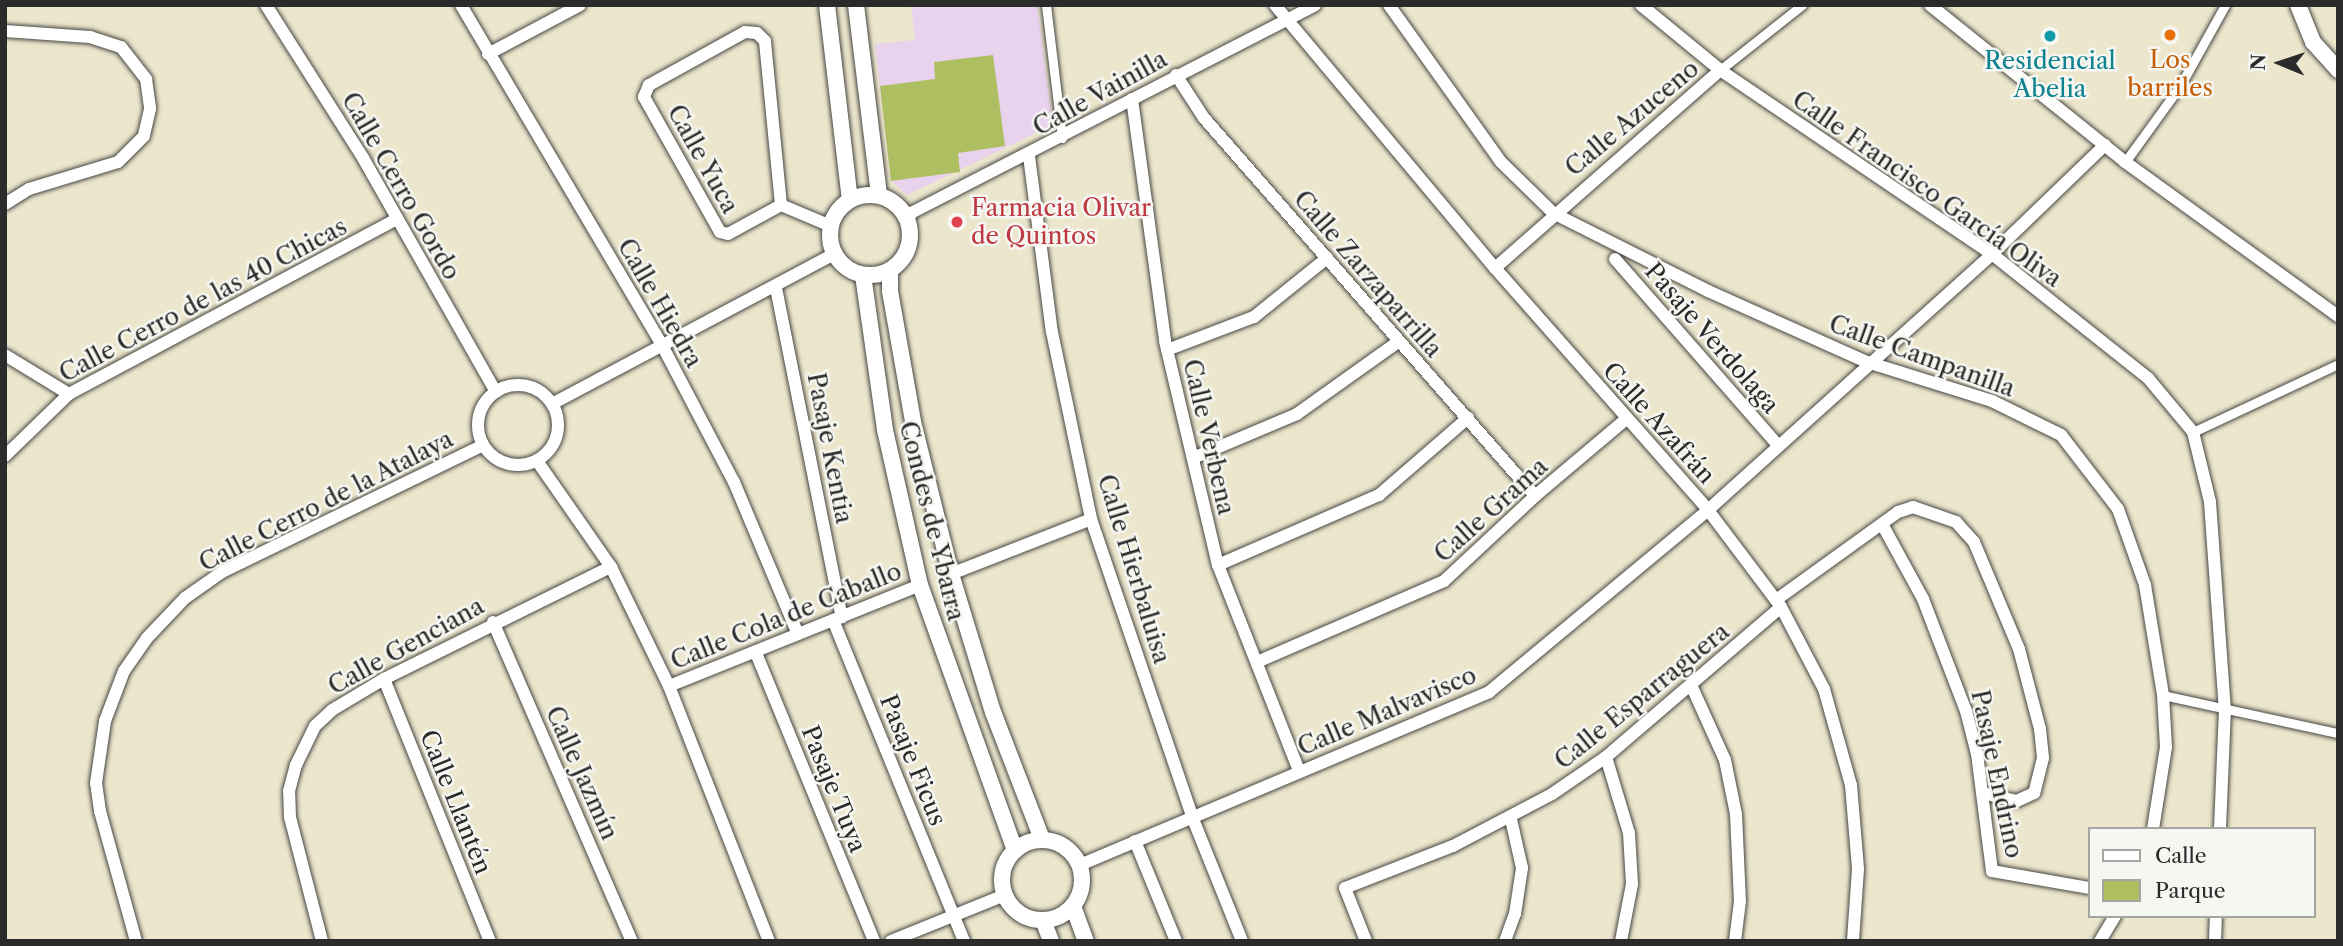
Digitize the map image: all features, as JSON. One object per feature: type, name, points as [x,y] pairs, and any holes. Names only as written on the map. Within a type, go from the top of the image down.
[{"type":"main road","points":[[827,5],[850,200],[831,226],[834,254],[851,271],[863,275],[890,271],[910,243],[908,221],[901,209],[879,196],[850,200]]},
{"type":"main road","points":[[856,5],[879,196]]},
{"type":"main road","points":[[2298,5],[2313,41],[2338,70]]},
{"type":"main road","name":"Condes de Ybarra","points":[[890,271],[890,291],[913,422],[951,574],[993,712],[1042,839]]},
{"type":"main road","name":"Condes de Ybarra","points":[[863,275],[885,430],[920,585],[1015,850]]},
{"type":"main road","points":[[1042,839],[1064,845],[1080,865],[1082,885],[1073,906],[1042,920],[1020,913],[1005,895],[1003,871],[1015,850],[1042,839]]},
{"type":"main road","points":[[1073,906],[1086,941]]},
{"type":"main road","points":[[1042,920],[1051,941]]},
{"type":"street","name":"Calle Cerro Gordo","points":[[266,5],[397,219],[496,392]]},
{"type":"street","name":"Calle Hiedra","points":[[461,5],[663,348],[734,482],[798,634]]},
{"type":"street","points":[[488,54],[580,5]]},
{"type":"street","points":[[1046,5],[1062,138]]},
{"type":"street","name":"Calle Azafrán","points":[[1275,5],[1495,268],[1708,510],[1779,604],[1825,689],[1851,785],[1858,869],[1853,941]]},
{"type":"street","name":"Calle Vainilla","points":[[908,221],[911,214],[1029,156],[1176,75],[1315,5]]},
{"type":"street","name":"Calle Campanilla","points":[[1389,5],[1501,162],[1553,213],[1708,291],[1867,362],[1992,401],[2061,435],[2118,509],[2145,585],[2164,695],[2166,747],[2153,827]]},
{"type":"street","name":"Calle Francisco García Oliva","points":[[1642,5],[1720,70],[1992,254],[2148,378],[2193,432],[2210,502],[2225,709],[2220,827]]},
{"type":"street","name":"Calle Azuceno","points":[[1495,268],[1553,213],[1720,70],[1802,5]]},
{"type":"street","points":[[1930,5],[2125,162],[2338,316]]},
{"type":"street","points":[[2125,162],[2180,86],[2225,5]]},
{"type":"street","points":[[5,31],[90,37],[121,47],[146,79],[150,109],[144,136],[118,162],[29,189],[5,204]]},
{"type":"street","name":"Calle Yuca","points":[[745,32],[757,33],[765,41],[781,205],[728,234],[720,232],[644,97],[649,85],[745,32]]},
{"type":"street","name":"Calle Zarzaparrilla","points":[[1176,75],[1204,118],[1535,496]]},
{"type":"street","name":"Calle Verbena","points":[[1132,99],[1167,350],[1218,565],[1300,771]]},
{"type":"street","name":"Calle Malvavisco","points":[[1080,865],[1489,692],[1708,510],[1867,362],[1992,254],[2105,145]]},
{"type":"street","name":"Calle Hierbaluisa","points":[[1029,156],[1052,332],[1091,519],[1193,819],[1242,941]]},
{"type":"street","name":"Calle Yuca","points":[[781,205],[831,226]]},
{"type":"street","name":"Calle Cerro de las 40 Chicas","points":[[5,456],[68,394],[397,219]]},
{"type":"street","points":[[552,404],[776,288],[834,254]]},
{"type":"street","points":[[1167,350],[1254,317],[1327,258]]},
{"type":"street","name":"Pasaje Verdolaga","points":[[1615,259],[1778,445]]},
{"type":"street","name":"Pasaje Kentia","points":[[776,288],[837,619]]},
{"type":"street","points":[[1193,458],[1297,414],[1398,342]]},
{"type":"street","points":[[5,355],[68,394]]},
{"type":"street","points":[[2193,432],[2338,364]]},
{"type":"street","points":[[520,385],[533,388],[552,404],[558,429],[548,453],[537,461],[513,465],[491,455],[483,445],[479,434],[481,410],[496,392],[520,385]]},
{"type":"street","points":[[1218,565],[1379,495],[1468,418]]},
{"type":"street","name":"Calle Grama","points":[[1257,662],[1444,581],[1535,496],[1626,419]]},
{"type":"street","name":"Calle Cerro de la Atalaya","points":[[136,941],[100,811],[96,783],[105,721],[124,671],[147,638],[185,598],[222,572],[483,445]]},
{"type":"street","points":[[537,461],[611,567],[668,687],[769,941]]},
{"type":"street","name":"Calle Esparraguera","points":[[1366,941],[1345,888],[1511,819],[1606,757],[1691,685],[1779,604],[1882,524],[1913,507],[1956,522],[1974,542],[2019,649],[2040,729],[2040,776],[2027,799],[1983,793]]},
{"type":"street","points":[[951,574],[1091,519]]},
{"type":"street","name":"Pasaje Endrino","points":[[1882,524],[1941,641],[1966,711],[1983,793],[1992,871],[2088,888]]},
{"type":"street","name":"Calle Genciana","points":[[322,941],[290,817],[289,791],[304,744],[315,726],[332,710],[384,679],[493,622],[611,567]]},
{"type":"street","name":"Calle Cola de Caballo","points":[[668,687],[920,585]]},
{"type":"street","name":"Pasaje Ficus","points":[[837,619],[964,941]]},
{"type":"street","name":"Calle Jazmín","points":[[493,622],[632,941]]},
{"type":"street","name":"Pasaje Tuya","points":[[756,653],[874,941]]},
{"type":"street","name":"Calle Llantén","points":[[384,679],[490,941]]},
{"type":"street","points":[[1691,685],[1725,760],[1736,814],[1740,901],[1735,941]]},
{"type":"street","points":[[2164,695],[2338,733]]},
{"type":"street","points":[[1606,757],[1619,793],[1630,846],[1632,884],[1621,941]]},
{"type":"street","points":[[1505,941],[1516,914],[1522,868],[1511,819]]},
{"type":"street","points":[[1135,841],[1176,941]]},
{"type":"street","points":[[891,941],[1005,895]]},
{"type":"street","points":[[2100,941],[2114,918]]},
{"type":"street","points":[[2215,941],[2216,918]]},
{"type":"shaded area","points":[[911,5],[1037,5],[1053,125],[907,195],[891,181],[875,44],[915,40]]},
{"type":"green space","points":[[993,55],[1005,146],[958,153],[960,172],[891,181],[880,86],[935,79],[934,62]]},
{"type":"place","name":"Los barriles","points":[[2170,35]]},
{"type":"place","name":"Residencial Abelia","points":[[2050,36]]},
{"type":"place","name":"Farmacia Olivar de Quintos","points":[[957,222]]}]
